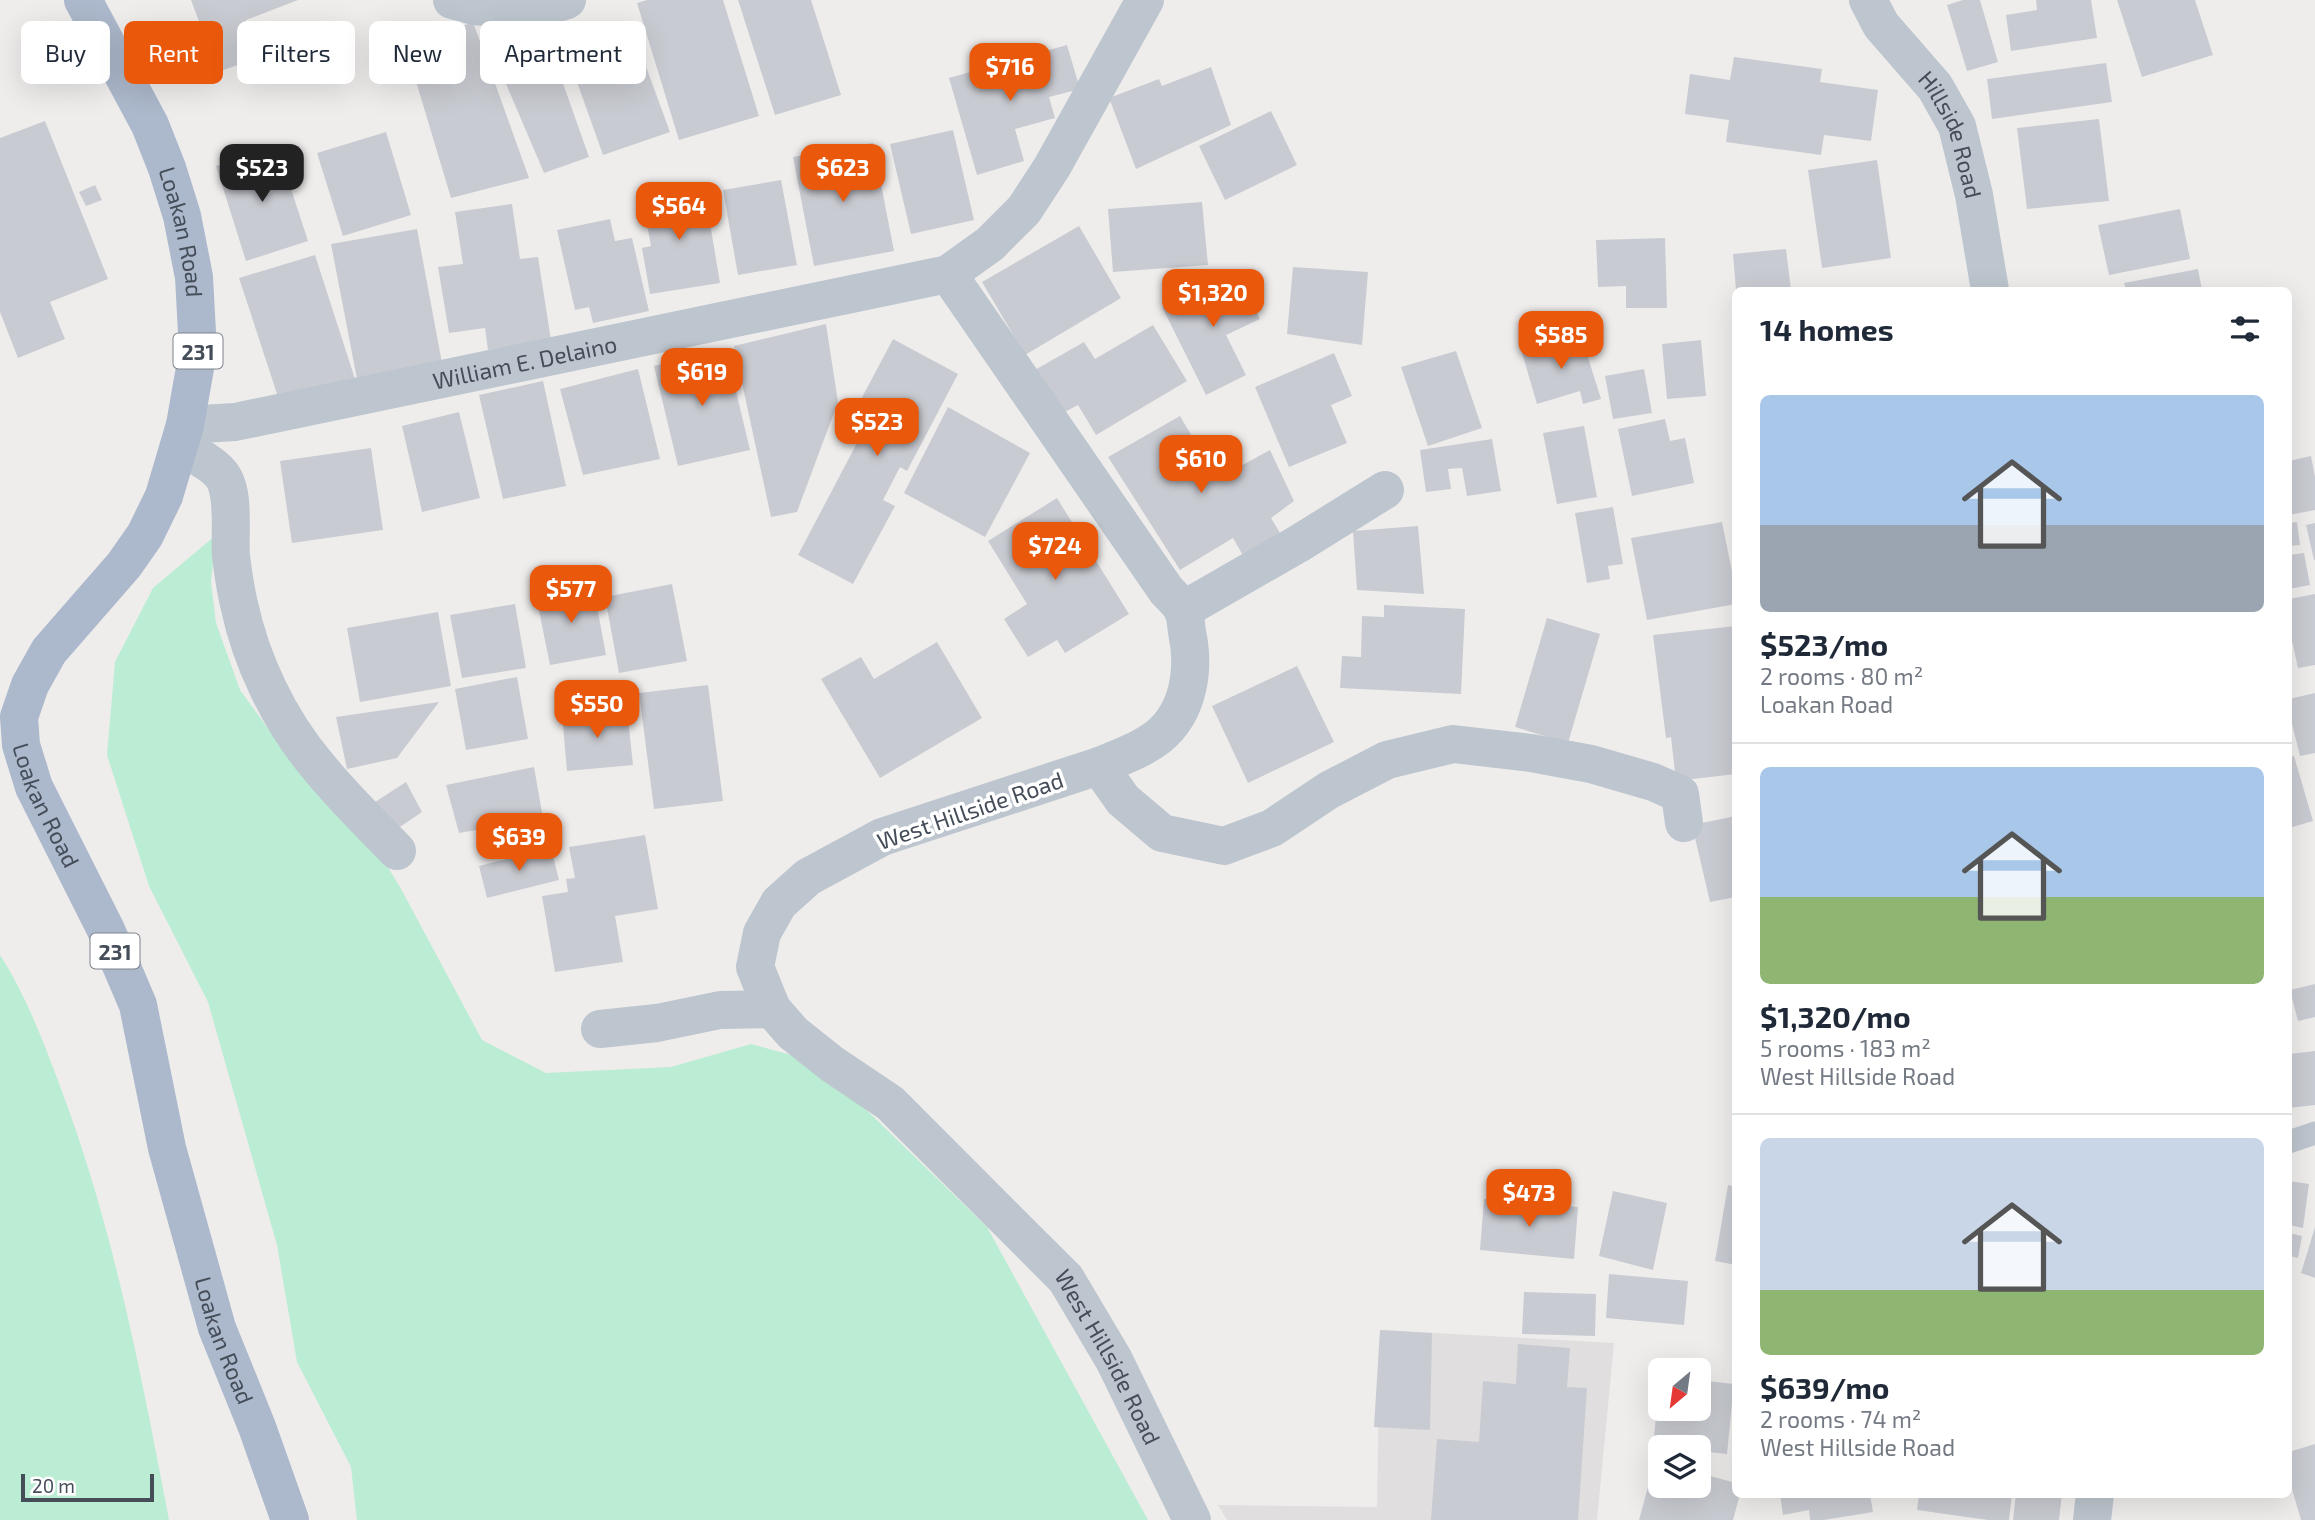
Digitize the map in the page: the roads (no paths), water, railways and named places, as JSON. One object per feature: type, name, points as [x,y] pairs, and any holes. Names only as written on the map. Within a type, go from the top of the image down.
[{"type":"main road","name":"Loakan Road","points":[[83,0],[150,125],[167,169],[181,216],[194,277],[198,351],[183,436],[164,496],[145,535],[124,565],[49,651],[30,685],[19,717],[21,745],[34,787],[106,930],[138,1005],[167,1148],[217,1328],[257,1427],[290,1520]]},
{"type":"street","points":[[452,0],[474,6],[510,5],[532,11],[567,0]]},
{"type":"street","points":[[948,274],[990,244],[1024,210],[1052,167],[1145,0]]},
{"type":"street","name":"Hillside Road","points":[[1868,0],[1881,25],[1935,87],[1957,126],[1974,195],[1989,287]]},
{"type":"street","name":"William E. Delaino","points":[[183,436],[235,422],[948,274]]},
{"type":"street","name":"West Hillside Road","points":[[948,274],[1166,590],[1183,610],[1190,643],[1191,667],[1186,694],[1176,716],[1159,736],[1134,751],[1100,766],[882,837],[808,877],[779,903],[762,933],[755,967],[772,1009],[803,1041],[890,1103],[1066,1279],[1114,1360],[1192,1520]]},
{"type":"street","points":[[183,436],[222,474],[228,488],[231,555],[238,603],[251,651],[271,694],[315,763],[397,851]]},
{"type":"street","points":[[1183,610],[1385,490]]},
{"type":"street","points":[[1100,766],[1123,800],[1162,833],[1224,846],[1272,828],[1329,790],[1387,760],[1452,744],[1591,764],[1653,782],[1680,794],[1684,824]]},
{"type":"street","points":[[600,1029],[657,1023],[720,1010],[772,1009]]},
{"type":"street","points":[[2092,1520],[2095,1498]]},
{"type":"lane","points":[[2292,1141],[2315,1133]]}]
